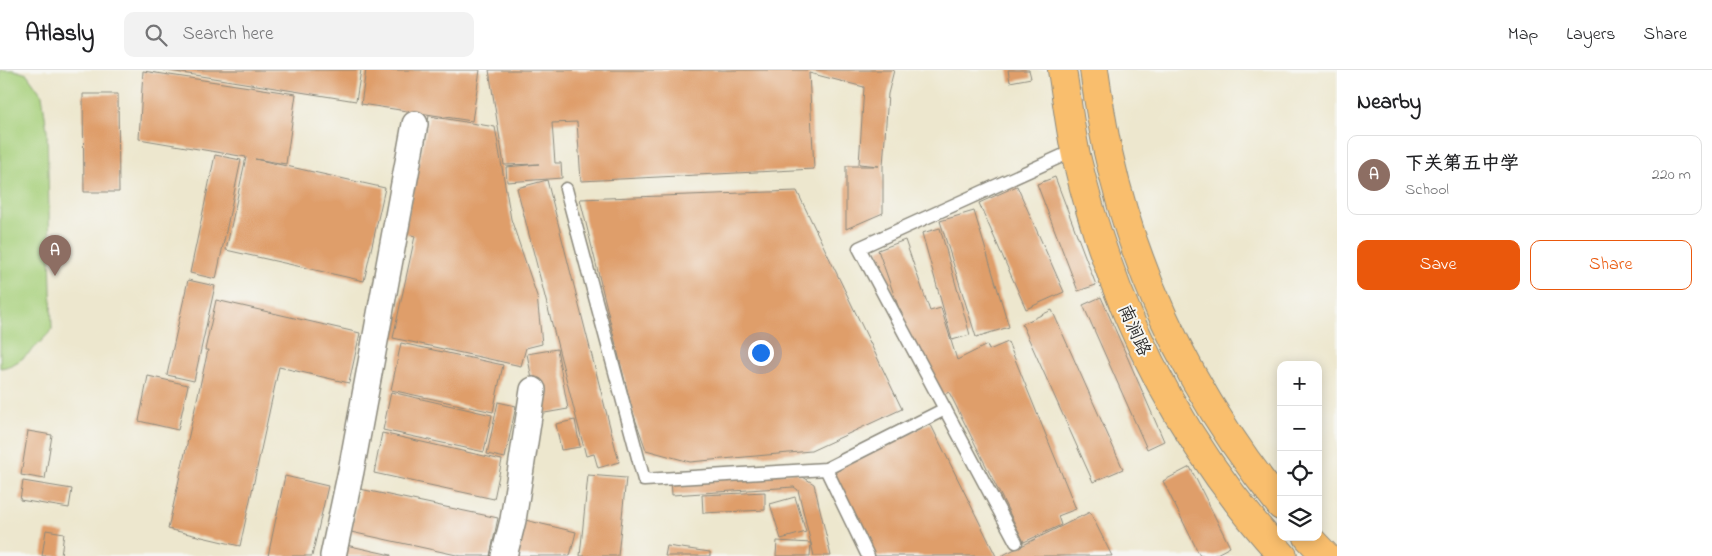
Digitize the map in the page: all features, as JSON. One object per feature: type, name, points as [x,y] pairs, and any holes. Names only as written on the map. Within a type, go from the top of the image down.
[{"type":"highway","name":"南涧路","points":[[1062,70],[1075,150],[1104,254],[1120,299],[1160,384],[1208,462],[1235,500],[1283,556]]},
{"type":"highway","name":"南涧路","points":[[1094,70],[1108,152],[1134,245],[1150,287],[1188,369],[1210,408],[1234,445],[1277,501]]},
{"type":"highway","points":[[1312,541],[1326,556]]},
{"type":"street","points":[[333,556],[351,470],[414,124]]},
{"type":"street","points":[[504,556],[513,520],[533,390]]},
{"type":"lane","points":[[1016,542],[859,248],[1075,150]]},
{"type":"lane","points":[[566,188],[644,480],[826,469],[945,409]]},
{"type":"lane","points":[[826,469],[868,556]]},
{"type":"green space","points":[[0,70],[14,70],[27,74],[42,95],[47,130],[52,330],[22,359],[0,368]]},
{"type":"building","points":[[163,70],[361,70],[356,101]]},
{"type":"building","points":[[366,70],[480,70],[472,121],[361,104]]},
{"type":"building","points":[[489,70],[894,70],[888,94],[883,166],[883,213],[846,229],[846,166],[879,166],[859,164],[864,87],[809,73],[814,169],[581,181],[577,122],[552,123],[555,163],[561,163],[562,178],[507,182],[506,167],[539,164],[504,165]]},
{"type":"building","points":[[1008,70],[1029,70],[1031,78],[1010,82]]},
{"type":"building","points":[[143,71],[296,94],[286,164],[255,159],[385,188],[364,281],[226,250],[246,157],[139,139]]},
{"type":"building","points":[[83,94],[118,94],[119,192],[84,192]]},
{"type":"building","points":[[429,116],[495,127],[511,219],[537,296],[542,344],[526,348],[521,366],[393,338],[415,236],[404,233]]},
{"type":"building","points":[[215,155],[241,160],[216,279],[190,273]]},
{"type":"building","points":[[1055,177],[1096,285],[1078,291],[1037,184]]},
{"type":"building","points":[[547,180],[619,462],[598,468],[594,454],[586,456],[517,188]]},
{"type":"building","points":[[1017,186],[1064,292],[1026,309],[979,203]]},
{"type":"building","points":[[797,191],[902,409],[811,451],[690,462],[646,450],[632,410],[580,199]]},
{"type":"building","points":[[974,211],[1009,327],[976,337],[940,221]]},
{"type":"building","points":[[940,228],[970,335],[952,340],[922,233]]},
{"type":"building","points":[[905,240],[930,311],[941,308],[957,360],[987,345],[989,350],[1008,342],[1076,509],[1058,516],[1061,525],[1024,542],[949,392],[936,398],[903,320],[878,250]]},
{"type":"building","points":[[188,280],[215,286],[194,381],[167,375]]},
{"type":"building","points":[[1101,297],[1164,441],[1147,449],[1083,305]]},
{"type":"building","points":[[216,300],[360,333],[349,383],[279,367],[240,546],[168,529],[208,350],[205,350]]},
{"type":"building","points":[[1052,310],[1123,469],[1093,482],[1022,324]]},
{"type":"building","points":[[401,343],[503,365],[493,412],[391,390]]},
{"type":"building","points":[[557,349],[568,409],[539,414],[527,354]]},
{"type":"building","points":[[148,376],[188,385],[178,430],[139,421]]},
{"type":"building","points":[[391,392],[492,415],[484,452],[383,430]]},
{"type":"building","points":[[498,402],[516,406],[505,458],[487,454]]},
{"type":"building","points":[[575,420],[580,447],[561,450],[556,424]]},
{"type":"building","points":[[930,423],[996,556],[871,556],[829,472]]},
{"type":"building","points":[[28,431],[52,435],[45,479],[21,475]]},
{"type":"building","points":[[382,433],[502,460],[494,499],[374,473]]},
{"type":"building","points":[[1190,467],[1230,547],[1213,556],[1200,556],[1163,481]]},
{"type":"building","points":[[795,472],[814,484],[831,556],[814,556],[798,490],[794,487],[672,495],[671,479]]},
{"type":"building","points":[[588,475],[626,478],[618,556],[580,556]]},
{"type":"building","points":[[285,476],[328,486],[312,556],[268,556]]},
{"type":"building","points":[[23,481],[72,489],[69,508],[20,500]]},
{"type":"building","points":[[360,489],[498,518],[490,556],[461,556],[351,532]]},
{"type":"building","points":[[765,492],[765,510],[703,513],[702,495]]},
{"type":"building","points":[[795,497],[806,532],[781,539],[770,504]]},
{"type":"building","points":[[1090,512],[1112,556],[1001,556]]},
{"type":"building","points":[[525,520],[576,532],[570,556],[517,556]]},
{"type":"building","points":[[46,530],[64,533],[61,556],[42,556]]},
{"type":"building","points":[[777,541],[811,543],[810,556],[776,556]]},
{"type":"building","points":[[346,545],[391,555],[391,556],[344,556]]},
{"type":"building","points":[[667,546],[710,552],[710,556],[665,556]]},
{"type":"place","name":"下关第五中学","points":[[55,276]]}]
